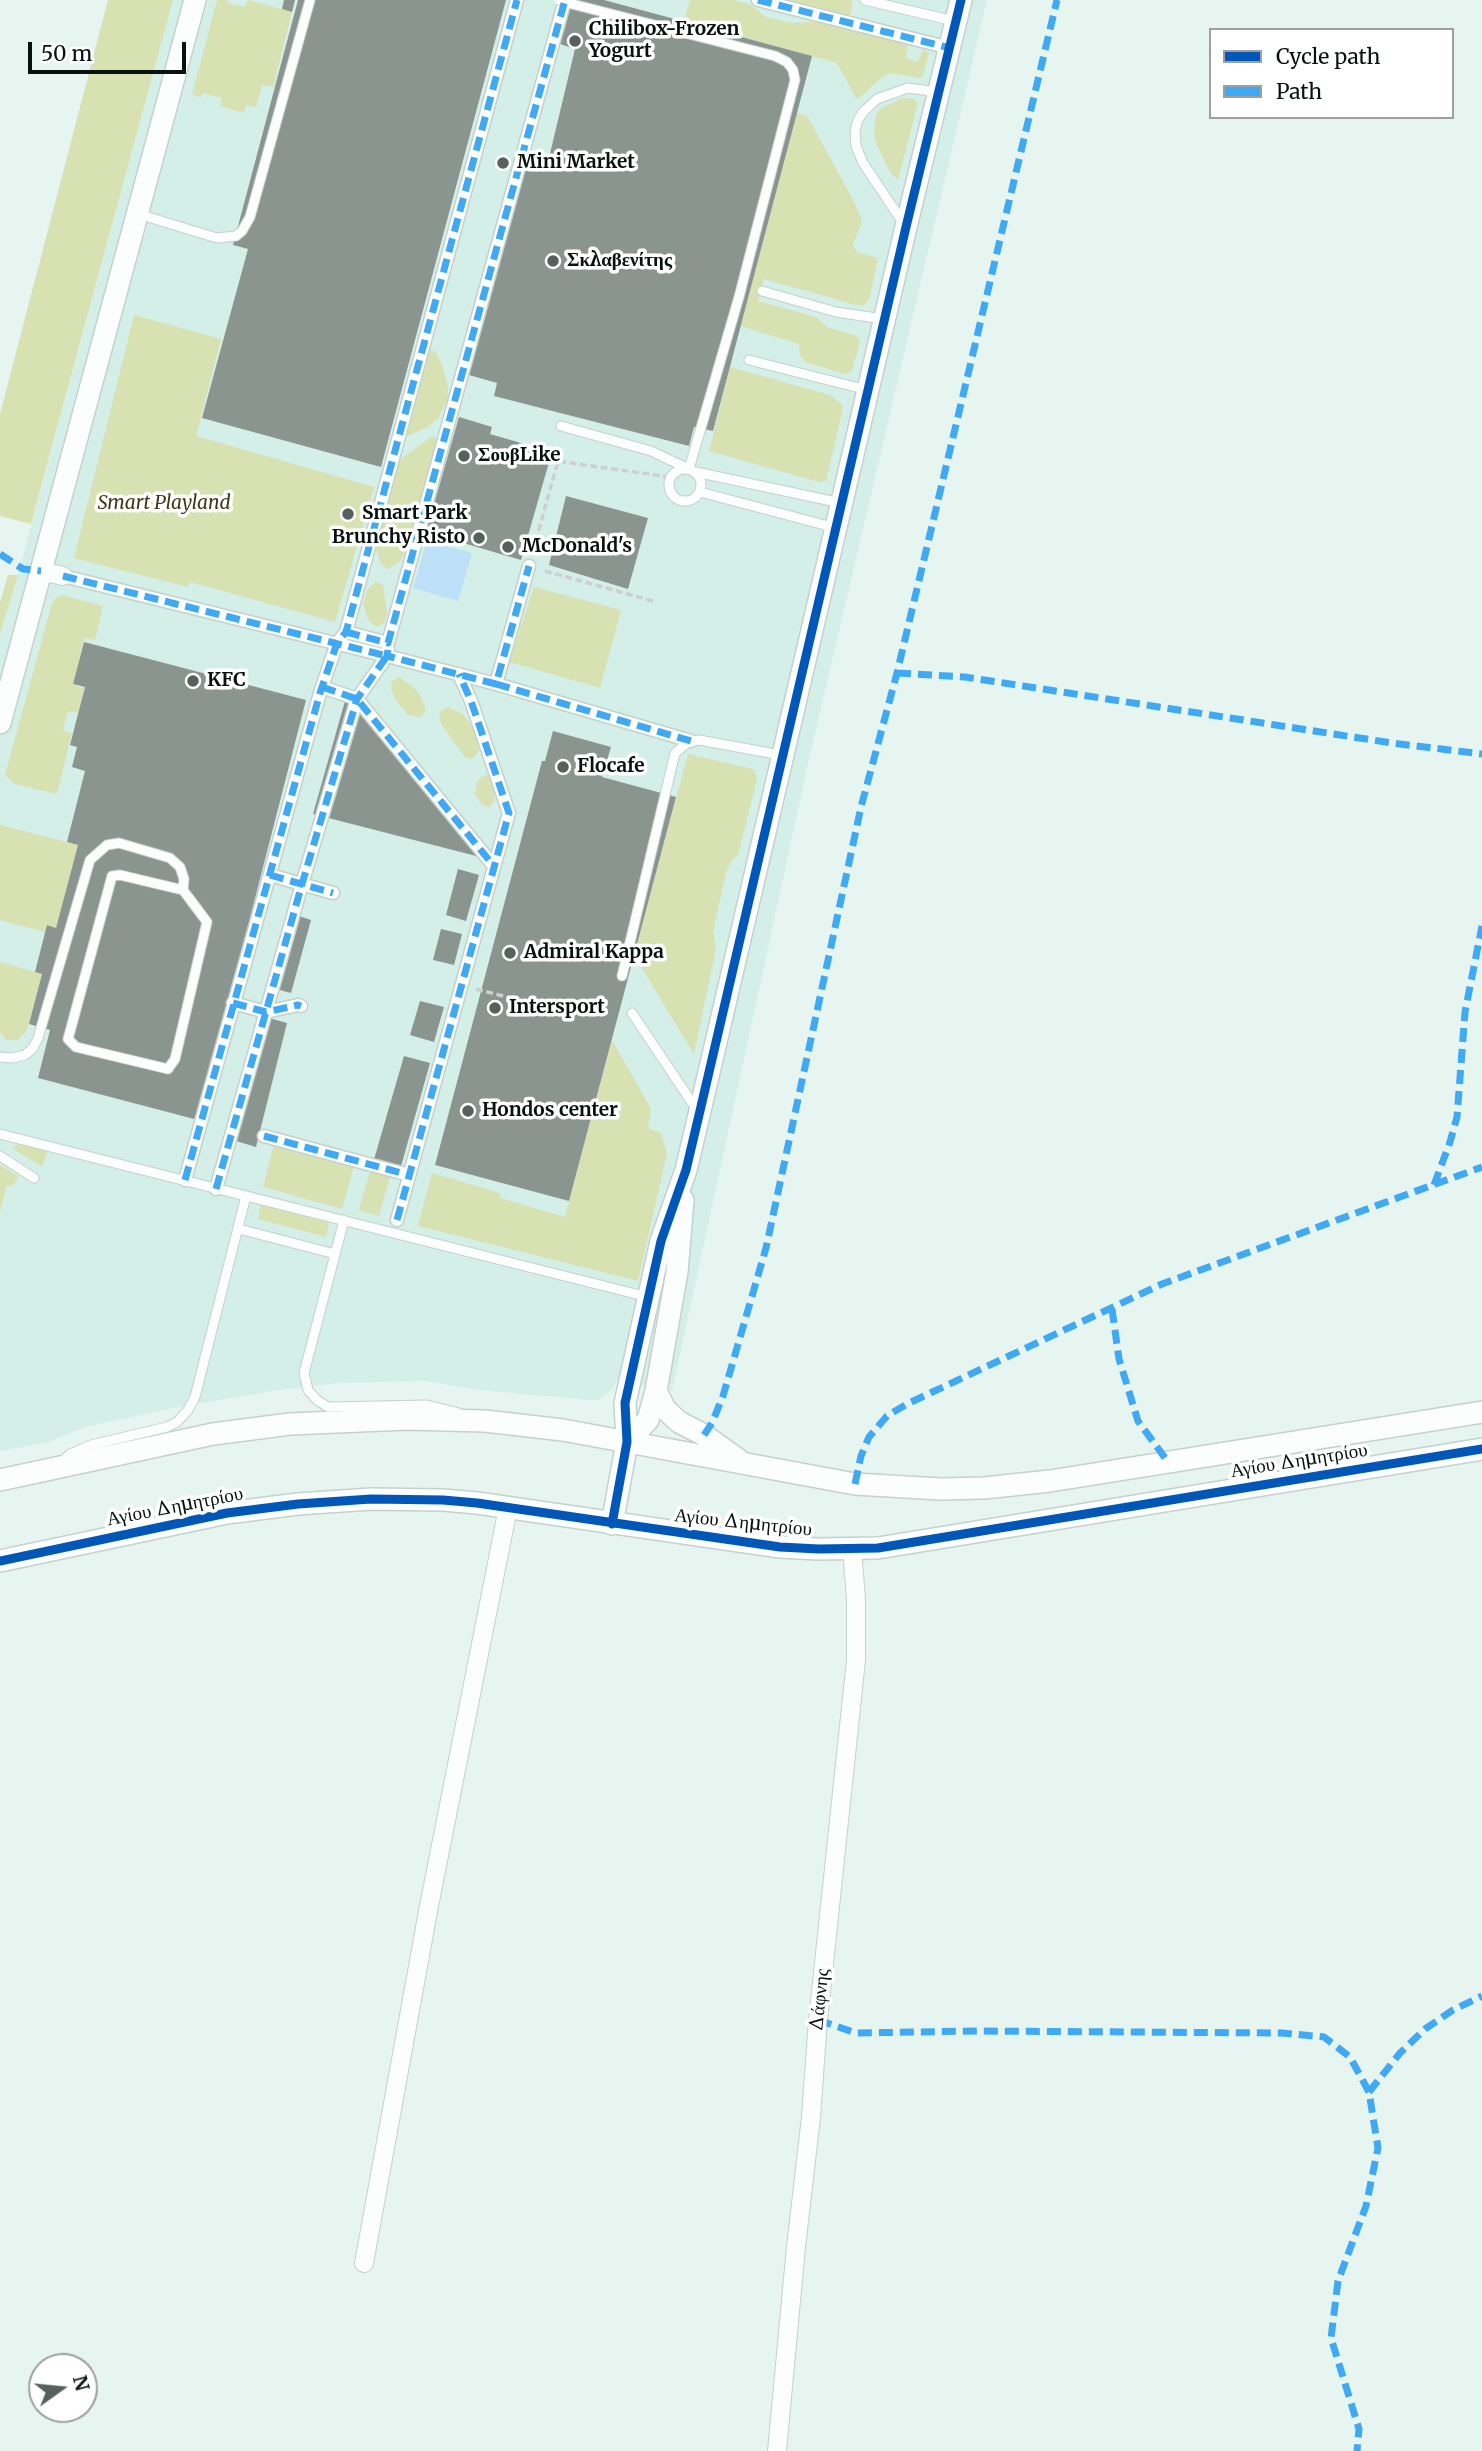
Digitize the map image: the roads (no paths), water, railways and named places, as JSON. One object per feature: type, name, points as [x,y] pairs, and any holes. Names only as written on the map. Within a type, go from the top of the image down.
[{"type":"street","points":[[0,723],[195,0]]},
{"type":"street","points":[[185,1180],[323,687],[337,643],[346,632],[517,0]]},
{"type":"street","points":[[758,0],[950,48]]},
{"type":"street","points":[[216,1189],[357,699],[388,650],[564,1]]},
{"type":"street","points":[[612,1524],[627,1442],[625,1403],[648,1297],[661,1241],[686,1171],[959,6]]},
{"type":"street","points":[[496,684],[529,566]]},
{"type":"street","points":[[41,571],[337,643],[388,650]]},
{"type":"street","points":[[346,632],[388,650],[459,674],[691,741]]},
{"type":"street","points":[[397,1220],[509,813],[459,674]]},
{"type":"street","points":[[323,687],[357,699],[493,865]]},
{"type":"street","points":[[270,875],[332,893]]},
{"type":"street","points":[[233,1003],[266,1012],[298,1004],[301,1006]]},
{"type":"street","points":[[264,1136],[409,1175]]},
{"type":"street","points":[[627,1442],[648,1420],[656,1391],[677,1272],[686,1171]]},
{"type":"street","points":[[656,1391],[666,1409],[679,1422],[704,1435],[744,1464]]},
{"type":"street","name":"Αγίου Δημητρίου","points":[[0,1480],[175,1441],[290,1424],[368,1419],[473,1421],[563,1430],[855,1484],[940,1489],[984,1488],[1049,1481],[1482,1412]]},
{"type":"street","name":"Αγίου Δημητρίου","points":[[0,1561],[191,1519],[286,1505],[407,1499],[443,1500],[508,1508],[780,1548],[852,1549],[917,1543],[1117,1507],[1482,1449]]},
{"type":"street","points":[[364,2263],[429,1906],[508,1508]]},
{"type":"street","name":"Δάφνης","points":[[777,2451],[856,1660],[856,1599],[852,1549]]},
{"type":"lane","points":[[138,214],[217,238],[236,236],[243,231],[250,217],[310,0]]},
{"type":"lane","points":[[865,0],[959,6]]},
{"type":"lane","points":[[564,1],[775,56],[787,62],[794,74],[793,93],[692,470]]},
{"type":"lane","points":[[906,227],[863,163],[856,146],[855,131],[863,112],[886,94],[908,88],[939,92]]},
{"type":"lane","points":[[762,291],[836,312],[886,319]]},
{"type":"lane","points":[[749,360],[869,390]]},
{"type":"lane","points":[[561,426],[651,451],[692,470],[842,504]]},
{"type":"lane","points":[[679,470],[692,470],[702,482],[700,492],[694,500],[675,498],[669,488],[671,477],[679,470]]},
{"type":"lane","points":[[700,492],[836,528]]},
{"type":"lane","points":[[622,976],[672,758],[679,748],[691,741],[714,741],[783,756]]},
{"type":"lane","points":[[0,1056],[12,1058],[25,1055],[33,1048],[90,860],[99,849],[119,844],[170,858],[180,866],[184,879],[183,890],[207,922],[172,1065],[168,1069],[76,1047],[70,1044],[68,1039],[113,876],[120,875],[183,890]]},
{"type":"lane","points":[[632,1013],[699,1115]]},
{"type":"lane","points":[[0,1134],[648,1297]]},
{"type":"lane","points":[[0,1157],[34,1178]]},
{"type":"lane","points":[[57,1467],[70,1454],[80,1449],[167,1427],[177,1422],[188,1410],[195,1396],[246,1196]]},
{"type":"lane","points":[[344,1220],[304,1373],[306,1387],[328,1407],[427,1405],[456,1411],[473,1421]]},
{"type":"lane","points":[[239,1229],[335,1254]]},
{"type":"water","points":[[427,541],[472,553],[458,601],[413,588]]},
{"type":"place","name":"Chilibox-Frozen Yogurt","points":[[575,41]]},
{"type":"place","name":"Mini Market","points":[[503,163]]},
{"type":"place","name":"Σκλαβενίτης","points":[[553,261]]},
{"type":"place","name":"ΣουβLike","points":[[464,456]]},
{"type":"place","name":"Smart Park","points":[[348,514]]},
{"type":"place","name":"Brunchy Risto","points":[[479,538]]},
{"type":"place","name":"McDonald's","points":[[508,547]]},
{"type":"place","name":"KFC","points":[[193,681]]},
{"type":"place","name":"Flocafe","points":[[563,767]]},
{"type":"place","name":"Admiral Kappa","points":[[510,953]]},
{"type":"place","name":"Intersport","points":[[495,1008]]},
{"type":"place","name":"Hondos center","points":[[468,1111]]},
{"type":"park label","name":"Smart Playland","points":[[164,504]]}]
